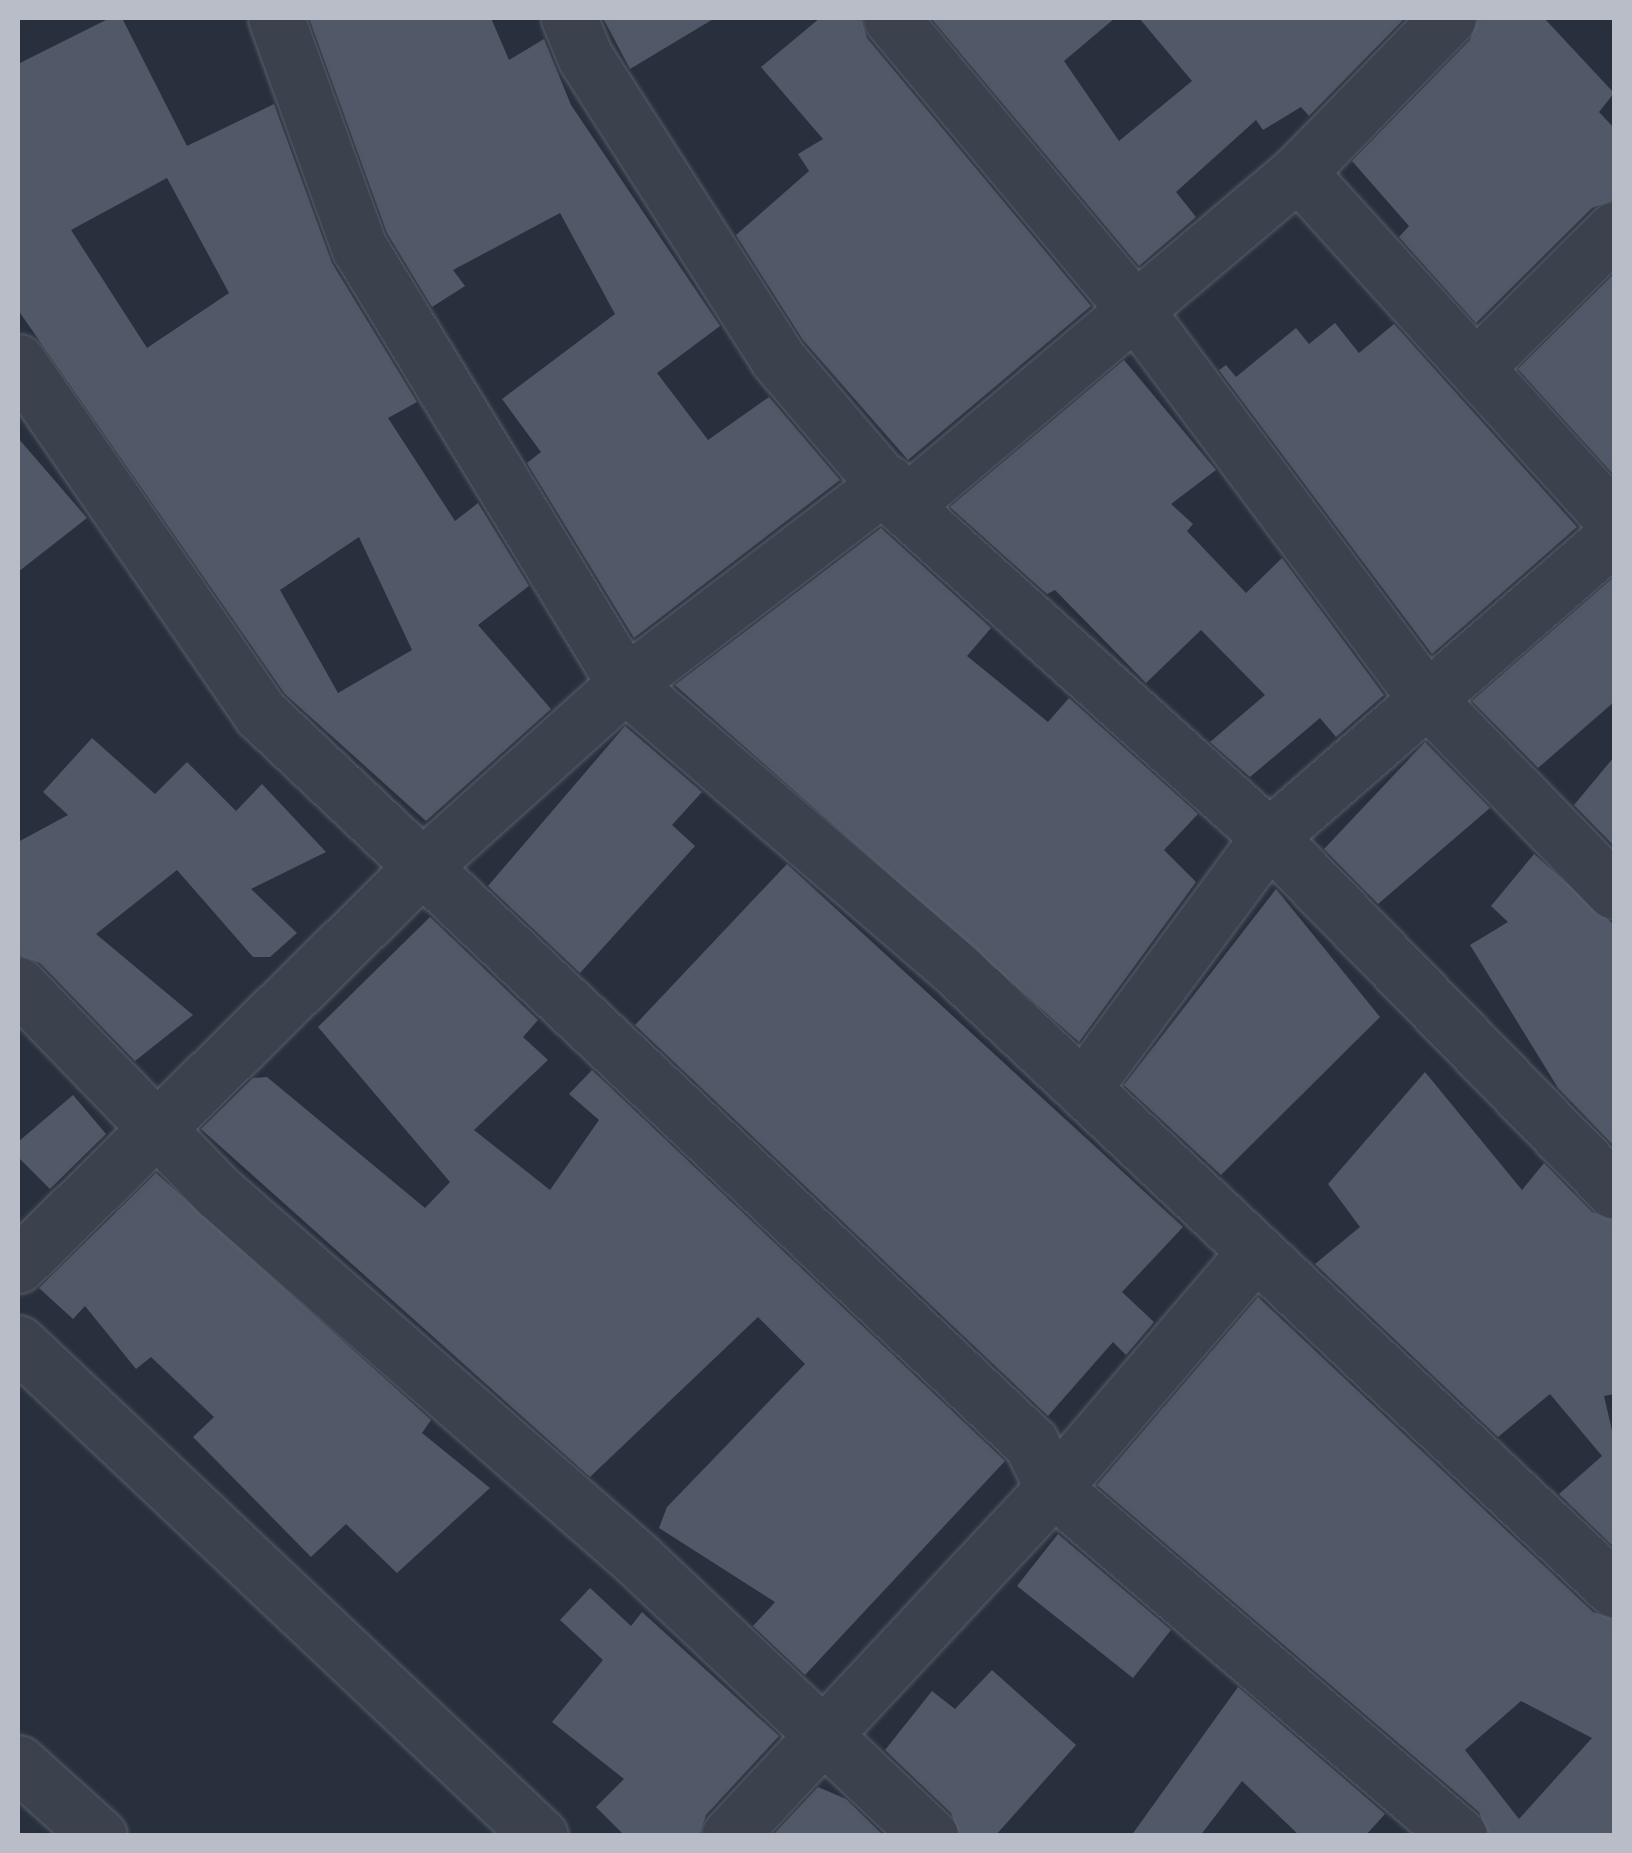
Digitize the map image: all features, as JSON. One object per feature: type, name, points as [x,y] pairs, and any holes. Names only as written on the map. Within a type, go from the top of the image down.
[{"type":"street","points":[[276,18],[360,247],[624,684],[1083,1088],[1254,1255],[1614,1589]]},
{"type":"street","points":[[569,18],[584,57],[778,359],[895,495],[1269,837],[1614,1190]]},
{"type":"street","points":[[891,18],[1136,312],[1426,698],[1614,891]]},
{"type":"street","points":[[18,1264],[424,865],[624,684],[895,495],[1136,312],[1298,172],[1448,18]]},
{"type":"street","points":[[1298,172],[1478,365],[1614,521]]},
{"type":"street","points":[[1478,365],[1614,230]]},
{"type":"street","points":[[18,362],[261,714],[1031,1443],[1054,1488],[1458,1836]]},
{"type":"street","points":[[1083,1088],[1269,837],[1614,536]]},
{"type":"street","points":[[18,985],[155,1127],[824,1733],[930,1836]]},
{"type":"street","points":[[729,1836],[1054,1488],[1254,1255]]},
{"type":"street","points":[[18,1343],[540,1836]]},
{"type":"street","points":[[18,1763],[99,1836]]},
{"type":"building","points":[[110,18],[122,18],[187,146],[274,104],[332,263],[417,402],[388,418],[455,521],[478,503],[529,586],[478,625],[551,709],[426,821],[285,694],[18,310],[18,64]],"holes":[[[167,178],[229,293],[147,348],[71,230]],[[359,537],[412,650],[338,693],[280,590]]]},
{"type":"building","points":[[309,18],[491,18],[509,60],[544,39],[571,105],[720,326],[657,373],[708,440],[769,397],[840,480],[634,638],[527,463],[541,452],[502,399],[615,314],[560,213],[453,270],[465,286],[432,307],[387,233]]},
{"type":"building","points":[[603,18],[715,18],[630,69]]},
{"type":"building","points":[[820,18],[861,18],[867,38],[1091,306],[908,460],[803,340],[736,235],[809,171],[798,154],[823,139],[761,67]]},
{"type":"building","points":[[931,18],[1115,18],[1064,61],[1119,141],[1192,81],[1139,18],[1405,18],[1309,116],[1301,107],[1263,130],[1256,120],[1176,192],[1196,217],[1139,266]]},
{"type":"building","points":[[1478,18],[1544,18],[1614,93],[1599,112],[1614,128],[1614,200],[1592,208],[1476,323],[1399,237],[1409,226],[1352,161],[1470,40]]},
{"type":"building","points":[[1614,274],[1614,475],[1518,369]]},
{"type":"building","points":[[1335,323],[1359,353],[1394,324],[1577,527],[1432,654],[1219,370],[1226,365],[1236,377],[1296,328],[1309,344]]},
{"type":"building","points":[[1124,360],[1216,470],[1171,504],[1193,524],[1187,531],[1246,593],[1282,558],[1384,695],[1336,737],[1320,718],[1250,777],[1210,742],[1265,695],[1201,630],[1146,683],[1055,590],[1047,594],[950,507]]},
{"type":"building","points":[[18,438],[87,518],[18,572]]},
{"type":"building","points":[[881,528],[991,628],[967,656],[1048,722],[1069,698],[1198,814],[1164,850],[1196,882],[1079,1042],[675,685]]},
{"type":"building","points":[[1614,577],[1614,702],[1538,768],[1472,701]]},
{"type":"building","points":[[625,726],[702,792],[672,825],[695,846],[580,973],[488,886]]},
{"type":"building","points":[[92,738],[155,794],[187,762],[236,811],[262,784],[326,852],[251,889],[297,933],[270,957],[253,957],[177,870],[96,934],[193,1015],[135,1061],[40,963],[18,955],[18,842],[68,815],[43,792]]},
{"type":"building","points":[[1425,742],[1490,808],[1378,904],[1324,849]]},
{"type":"building","points":[[1614,757],[1614,843],[1613,845],[1574,805]]},
{"type":"building","points":[[1534,854],[1614,925],[1614,1146],[1558,1088],[1470,945],[1508,922],[1491,906]]},
{"type":"building","points":[[787,864],[1183,1227],[1122,1292],[1154,1322],[1126,1355],[1113,1342],[1048,1416],[635,1025]]},
{"type":"building","points":[[1276,889],[1380,1017],[1221,1175],[1124,1085]]},
{"type":"building","points":[[430,917],[538,1020],[523,1037],[548,1060],[474,1130],[550,1190],[599,1120],[569,1094],[592,1070],[1005,1461],[805,1675],[753,1626],[775,1602],[659,1528],[667,1507],[805,1364],[758,1317],[590,1477],[201,1129],[253,1078],[267,1077],[425,1208],[450,1182],[318,1027]]},
{"type":"building","points":[[1425,1072],[1522,1190],[1544,1163],[1592,1212],[1614,1220],[1614,1394],[1604,1396],[1614,1439],[1614,1547],[1559,1494],[1602,1456],[1550,1394],[1498,1437],[1315,1264],[1360,1227],[1328,1184]]},
{"type":"building","points":[[73,1095],[106,1134],[50,1189],[18,1157],[18,1142]]},
{"type":"building","points":[[156,1173],[431,1420],[422,1433],[490,1488],[397,1573],[346,1524],[311,1557],[193,1437],[214,1417],[151,1357],[136,1369],[85,1306],[73,1319],[39,1288]]},
{"type":"building","points":[[1258,1297],[1593,1612],[1614,1619],[1614,1836],[1489,1836],[1479,1812],[1097,1485]],"holes":[[[1521,1701],[1592,1738],[1519,1819],[1465,1750]]]},
{"type":"building","points":[[1058,1534],[1171,1630],[1133,1678],[1017,1586]]},
{"type":"building","points":[[590,1588],[631,1626],[642,1612],[779,1736],[706,1815],[699,1836],[625,1836],[596,1807],[624,1779],[552,1722],[603,1660],[560,1620]]},
{"type":"building","points":[[992,1670],[1076,1745],[995,1836],[960,1836],[951,1813],[885,1750],[932,1691],[955,1709]]},
{"type":"building","points":[[1238,1687],[1385,1814],[1365,1836],[1300,1836],[1242,1781],[1200,1836],[1131,1836]]},
{"type":"building","points":[[818,1787],[846,1799],[884,1836],[772,1836]]}]
